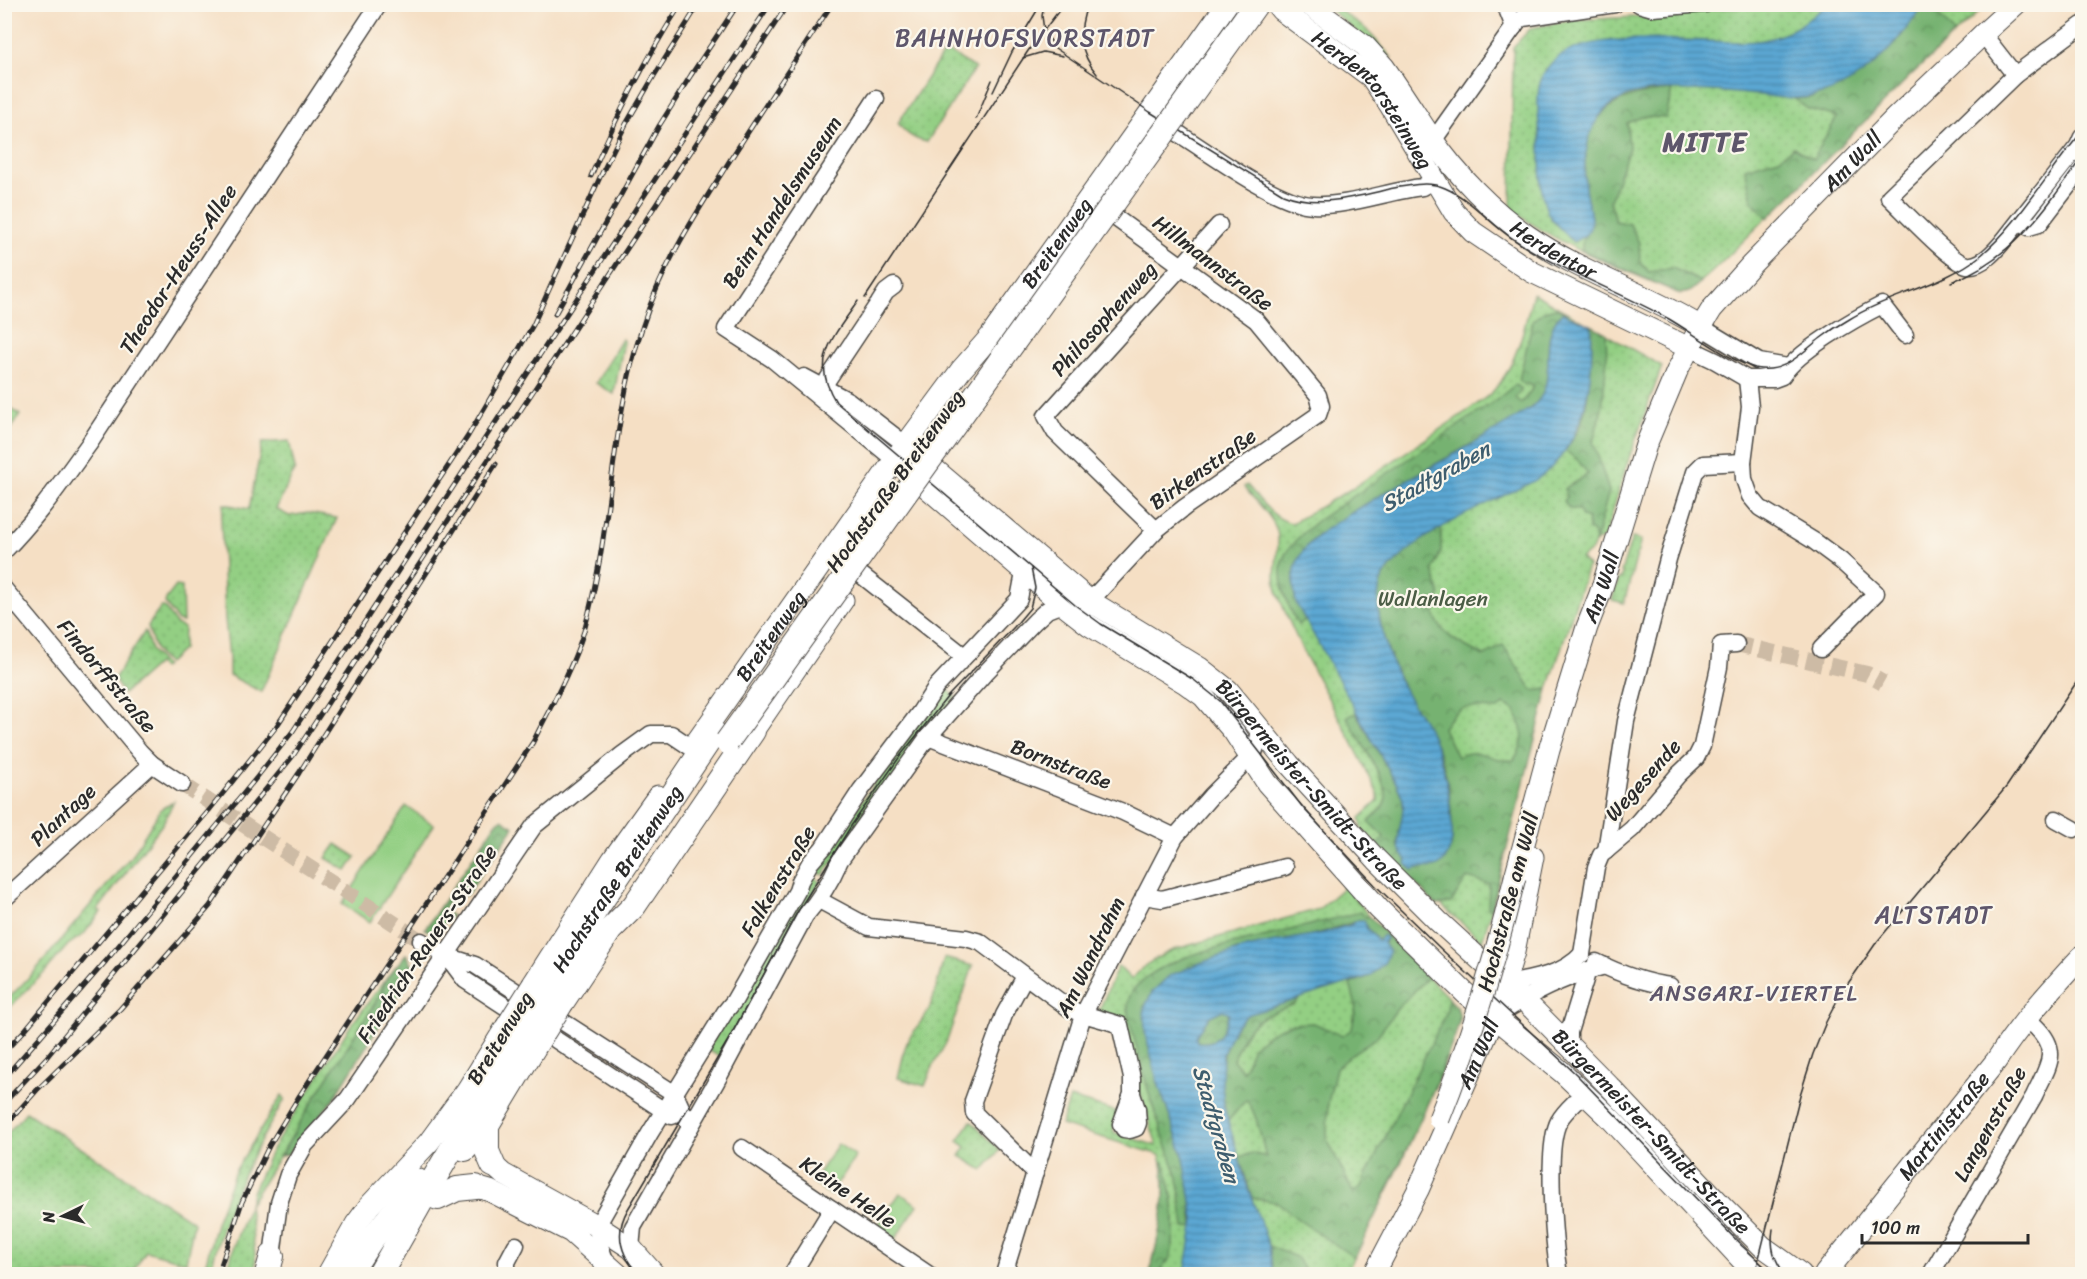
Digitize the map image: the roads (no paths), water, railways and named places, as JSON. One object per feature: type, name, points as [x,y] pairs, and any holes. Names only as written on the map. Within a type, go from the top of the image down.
[{"type":"highway","name":"Hochstraße Breitenweg","points":[[610,930],[621,898],[721,738],[1238,4]]},
{"type":"highway","name":"Hochstraße Breitenweg","points":[[380,1275],[482,1098],[492,1076],[519,1036],[594,912],[1256,4]]},
{"type":"highway","points":[[610,930],[634,906],[753,731]]},
{"type":"highway","name":"Breitenweg","points":[[546,992],[610,930]]},
{"type":"highway","name":"Breitenweg","points":[[396,1275],[466,1147],[487,1125],[519,1036]]},
{"type":"highway","points":[[349,1275],[371,1240],[412,1190],[476,1095],[492,1076]]},
{"type":"highway","points":[[443,1146],[467,1090]]},
{"type":"highway","points":[[487,1125],[487,1151],[493,1165]]},
{"type":"highway","points":[[438,1198],[457,1189],[476,1187]]},
{"type":"main road","name":"Breitenweg","points":[[546,992],[613,859],[901,453],[1097,189],[1227,4]]},
{"type":"main road","name":"Breitenweg","points":[[753,731],[860,574],[1267,4]]},
{"type":"main road","name":"Herdentorsteinweg","points":[[1276,4],[1281,10],[1384,67],[1433,141]]},
{"type":"main road","name":"Herdentorsteinweg","points":[[1308,4],[1359,55],[1434,180]]},
{"type":"main road","name":"Am Wall","points":[[1374,1274],[1423,1179],[1494,1018],[1506,984],[1561,736],[1557,722],[1646,445],[1677,371],[1712,309],[1736,280],[1895,118],[2016,4]]},
{"type":"main road","name":"Herdentor","points":[[1433,141],[1480,195],[1526,234],[1572,262],[1671,309],[1701,327]]},
{"type":"main road","name":"Herdentor","points":[[1434,180],[1460,219],[1493,248],[1532,273],[1689,348]]},
{"type":"main road","points":[[981,348],[990,345],[999,347],[1007,358],[1009,366]]},
{"type":"main road","name":"Bürgermeister-Smidt-Straße","points":[[901,453],[1090,601],[1200,668],[1228,690],[1289,764],[1377,860],[1569,1045],[1762,1246],[1801,1275]]},
{"type":"main road","name":"Bürgermeister-Smidt-Straße","points":[[929,477],[1024,573],[1089,626],[1203,696],[1234,732],[1267,783],[1379,909],[1451,980],[1584,1093],[1755,1275]]},
{"type":"main road","name":"Hochstraße am Wall","points":[[1361,1275],[1439,1119],[1455,1078],[1478,1013],[1557,722]]},
{"type":"main road","name":"Martinistraße","points":[[1826,1275],[1996,1062],[2014,1033],[2034,1008],[2082,956]]},
{"type":"main road","name":"Martinistraße","points":[[1996,1062],[2035,1026],[2082,977]]},
{"type":"main road","points":[[1530,1046],[1534,1031],[1552,1029]]},
{"type":"main road","name":"Breitenweg","points":[[328,1275],[343,1245],[370,1205],[429,1142],[467,1090],[519,1036]]},
{"type":"main road","points":[[493,1165],[503,1174],[600,1230],[632,1237],[654,1275]]},
{"type":"main road","points":[[476,1187],[490,1191],[571,1232],[612,1269]]},
{"type":"street","name":"Theodor-Heuss-Allee","points":[[4,551],[45,505],[89,444],[379,4]]},
{"type":"street","points":[[1505,4],[1514,27]]},
{"type":"street","points":[[1433,141],[1514,27],[1523,18],[1615,4]]},
{"type":"street","points":[[1640,4],[1653,8],[1705,4]]},
{"type":"street","points":[[2082,25],[2015,75],[1889,197],[1953,258],[1967,265],[1975,265],[1990,255],[2020,221],[2082,137]]},
{"type":"street","points":[[1983,34],[2015,75]]},
{"type":"street","name":"Beim Handelsmuseum","points":[[726,329],[876,99]]},
{"type":"street","points":[[1176,132],[1282,197],[1305,205],[1323,205],[1422,187],[1434,180]]},
{"type":"street","points":[[2020,221],[2029,227],[2039,224],[2082,168]]},
{"type":"street","name":"Hillmannstraße","points":[[1097,189],[1102,208],[1256,320],[1318,395],[1321,406]]},
{"type":"street","name":"Philosophenweg","points":[[1156,530],[1055,432],[1046,416],[1219,225]]},
{"type":"street","points":[[822,393],[886,292],[894,286]]},
{"type":"street","points":[[1689,348],[1747,379],[1774,379],[1849,322],[1882,305],[1905,334]]},
{"type":"street","points":[[1701,327],[1760,362],[1785,372]]},
{"type":"street","name":"Bürgermeister-Smidt-Straße","points":[[726,329],[822,393],[869,416],[901,453]]},
{"type":"street","points":[[1747,379],[1750,406],[1743,462],[1744,479],[1750,496],[1760,508],[1814,541],[1841,561],[1876,593],[1821,649]]},
{"type":"street","name":"Birkenstraße","points":[[1090,601],[1156,530],[1185,507],[1317,415],[1321,406]]},
{"type":"street","points":[[1506,984],[1540,978],[1574,963],[1582,954],[1596,867],[1606,850],[1626,721],[1668,559],[1695,472],[1703,464],[1743,462]]},
{"type":"street","name":"Falkenstraße","points":[[600,1230],[664,1111],[734,1001],[797,891],[800,880],[810,863],[823,848],[861,790],[936,687],[1019,599],[1024,573]]},
{"type":"street","points":[[860,574],[964,656]]},
{"type":"street","name":"Findorffstraße","points":[[4,589],[140,752],[152,764],[182,784]]},
{"type":"street","name":"Falkenstraße","points":[[632,1237],[805,916],[819,900],[834,876],[840,860],[928,737],[1035,621],[1047,610],[1062,604]]},
{"type":"street","name":"Wegesende","points":[[1606,850],[1632,829],[1678,775],[1696,758],[1702,746],[1719,667],[1729,645]]},
{"type":"street","points":[[1250,758],[1257,746],[1261,729]]},
{"type":"street","name":"Friedrich-Rauers-Straße","points":[[271,1268],[279,1203],[288,1175],[304,1145],[348,1099],[534,826],[651,734],[670,734],[692,748]]},
{"type":"street","name":"Bornstraße","points":[[928,737],[1123,812],[1175,837]]},
{"type":"street","name":"Am Wandrahm","points":[[1004,1275],[1083,1015],[1175,837],[1211,796],[1250,758]]},
{"type":"street","name":"Plantage","points":[[4,899],[152,764]]},
{"type":"street","points":[[2056,819],[2074,829]]},
{"type":"street","points":[[1144,896],[1162,899],[1285,867]]},
{"type":"street","points":[[819,900],[869,927],[966,938],[980,942],[1070,1009],[1120,1025],[1132,1078],[1132,1094]]},
{"type":"street","points":[[421,941],[447,956],[475,964],[675,1094],[690,1127]]},
{"type":"street","points":[[1582,954],[1605,966],[1670,986]]},
{"type":"street","points":[[447,956],[465,980],[690,1127]]},
{"type":"street","points":[[1494,1018],[1523,999],[1588,970],[1605,966]]},
{"type":"street","points":[[1569,1045],[1569,1032],[1588,970]]},
{"type":"street","points":[[1025,976],[1004,1015],[973,1101],[974,1113],[1035,1173]]},
{"type":"street","name":"Langenstraße","points":[[1931,1275],[2028,1106],[2046,1068],[2051,1056],[2048,1041],[2035,1026]]},
{"type":"street","points":[[1560,1275],[1554,1236],[1552,1181],[1554,1131],[1559,1119],[1584,1093]]},
{"type":"street","name":"Kleine Helle","points":[[741,1148],[928,1275]]},
{"type":"street","points":[[792,1275],[832,1209]]},
{"type":"street","points":[[571,1232],[600,1230],[612,1269]]},
{"type":"street","points":[[507,1275],[507,1262],[516,1245]]},
{"type":"water","points":[[1827,4],[1923,5],[1886,53],[1871,67],[1837,89],[1796,98],[1714,91],[1660,90],[1632,94],[1615,102],[1598,118],[1586,151],[1585,187],[1591,219],[1589,230],[1573,242],[1553,221],[1547,210],[1542,189],[1538,102],[1540,83],[1553,61],[1576,48],[1606,41],[1640,39],[1740,42],[1764,40],[1781,35],[1798,26]]},
{"type":"water","name":"Stadtgraben","points":[[1562,313],[1591,325],[1592,345],[1585,406],[1578,426],[1558,461],[1529,484],[1454,520],[1431,534],[1392,566],[1384,575],[1380,585],[1379,611],[1384,640],[1400,682],[1436,746],[1445,775],[1450,805],[1452,840],[1446,858],[1439,866],[1413,870],[1406,864],[1407,860],[1399,847],[1403,809],[1401,794],[1296,603],[1295,570],[1303,551],[1330,526],[1483,438],[1534,405],[1543,392],[1546,381],[1550,333]]},
{"type":"water","name":"Stadtgraben","points":[[1358,920],[1364,920],[1367,929],[1378,940],[1383,935],[1386,938],[1383,943],[1389,952],[1385,962],[1370,976],[1247,1015],[1234,1028],[1223,1054],[1224,1107],[1247,1185],[1269,1246],[1273,1274],[1185,1274],[1194,1220],[1184,1158],[1157,1080],[1145,1032],[1144,1009],[1152,992],[1169,976],[1200,963],[1245,948],[1322,933],[1350,925]],"holes":[[[1223,1010],[1229,1014],[1219,1037],[1210,1042],[1197,1042],[1196,1036],[1210,1016]]]},
{"type":"tunnel","points":[[1736,644],[1867,674],[1883,683]]},
{"type":"tunnel","points":[[182,784],[421,941]]},
{"type":"tram line","points":[[993,92],[1012,52],[1041,4]]},
{"type":"tram line","points":[[1044,4],[1042,16],[1044,30],[1055,48],[1150,112],[1283,194],[1310,201],[1324,201],[1413,185],[1426,184],[1445,188],[1463,198],[1513,239],[1570,271],[1669,319],[1734,359],[1755,368],[1783,366],[1831,331],[1864,311],[1950,275],[1980,256],[2007,229],[2082,132]]},
{"type":"tram line","points":[[865,298],[1028,51],[1064,4]]},
{"type":"tram line","points":[[1088,4],[1082,23],[1083,49],[1097,74]]},
{"type":"tram line","points":[[1023,58],[1043,52],[1063,56]]},
{"type":"tram line","points":[[976,119],[992,80]]},
{"type":"tram line","points":[[1951,282],[1973,272],[2010,246],[2041,213],[2082,157]]},
{"type":"tram line","points":[[858,301],[833,337],[825,361],[828,387],[836,402],[1075,605],[1101,624],[1194,680],[1220,701],[1304,809],[1375,885],[1576,1074],[1742,1246],[1773,1274]]},
{"type":"tram line","points":[[638,1274],[627,1259],[621,1243],[621,1226],[628,1209],[727,1042],[800,908],[851,826],[901,755],[948,696],[1030,608],[1035,588],[1031,568]]},
{"type":"tram line","points":[[1755,1274],[1800,1095],[1813,1054],[1840,995],[1876,943],[2007,786],[2082,674]]},
{"type":"tram line","points":[[1773,1229],[1774,1253],[1785,1274]]},
{"type":"railway","points":[[591,176],[632,88],[681,4]]},
{"type":"railway","points":[[4,1052],[216,802],[276,727],[468,436],[533,325],[626,124],[699,4]]},
{"type":"railway","points":[[555,314],[659,126],[738,4]]},
{"type":"railway","points":[[4,1078],[106,961],[293,731],[770,4]]},
{"type":"railway","points":[[4,1103],[46,1058],[293,756],[788,4]]},
{"type":"railway","points":[[218,1274],[242,1202],[269,1146],[298,1098],[533,742],[561,687],[584,631],[593,594],[623,402],[642,328],[658,285],[701,206],[832,4]]},
{"type":"railway","points":[[4,1127],[37,1090],[120,1009],[210,906],[299,773],[496,464]]},
{"type":"district","name":"BAHNHOFSVORSTADT","points":[[1025,38]]},
{"type":"district","name":"MITTE","points":[[1705,142]]},
{"type":"district","name":"ALTSTADT","points":[[1934,915]]},
{"type":"district","name":"ANSGARI-VIERTEL","points":[[1754,993]]},
{"type":"park label","name":"Wallanlagen","points":[[1433,599]]}]
